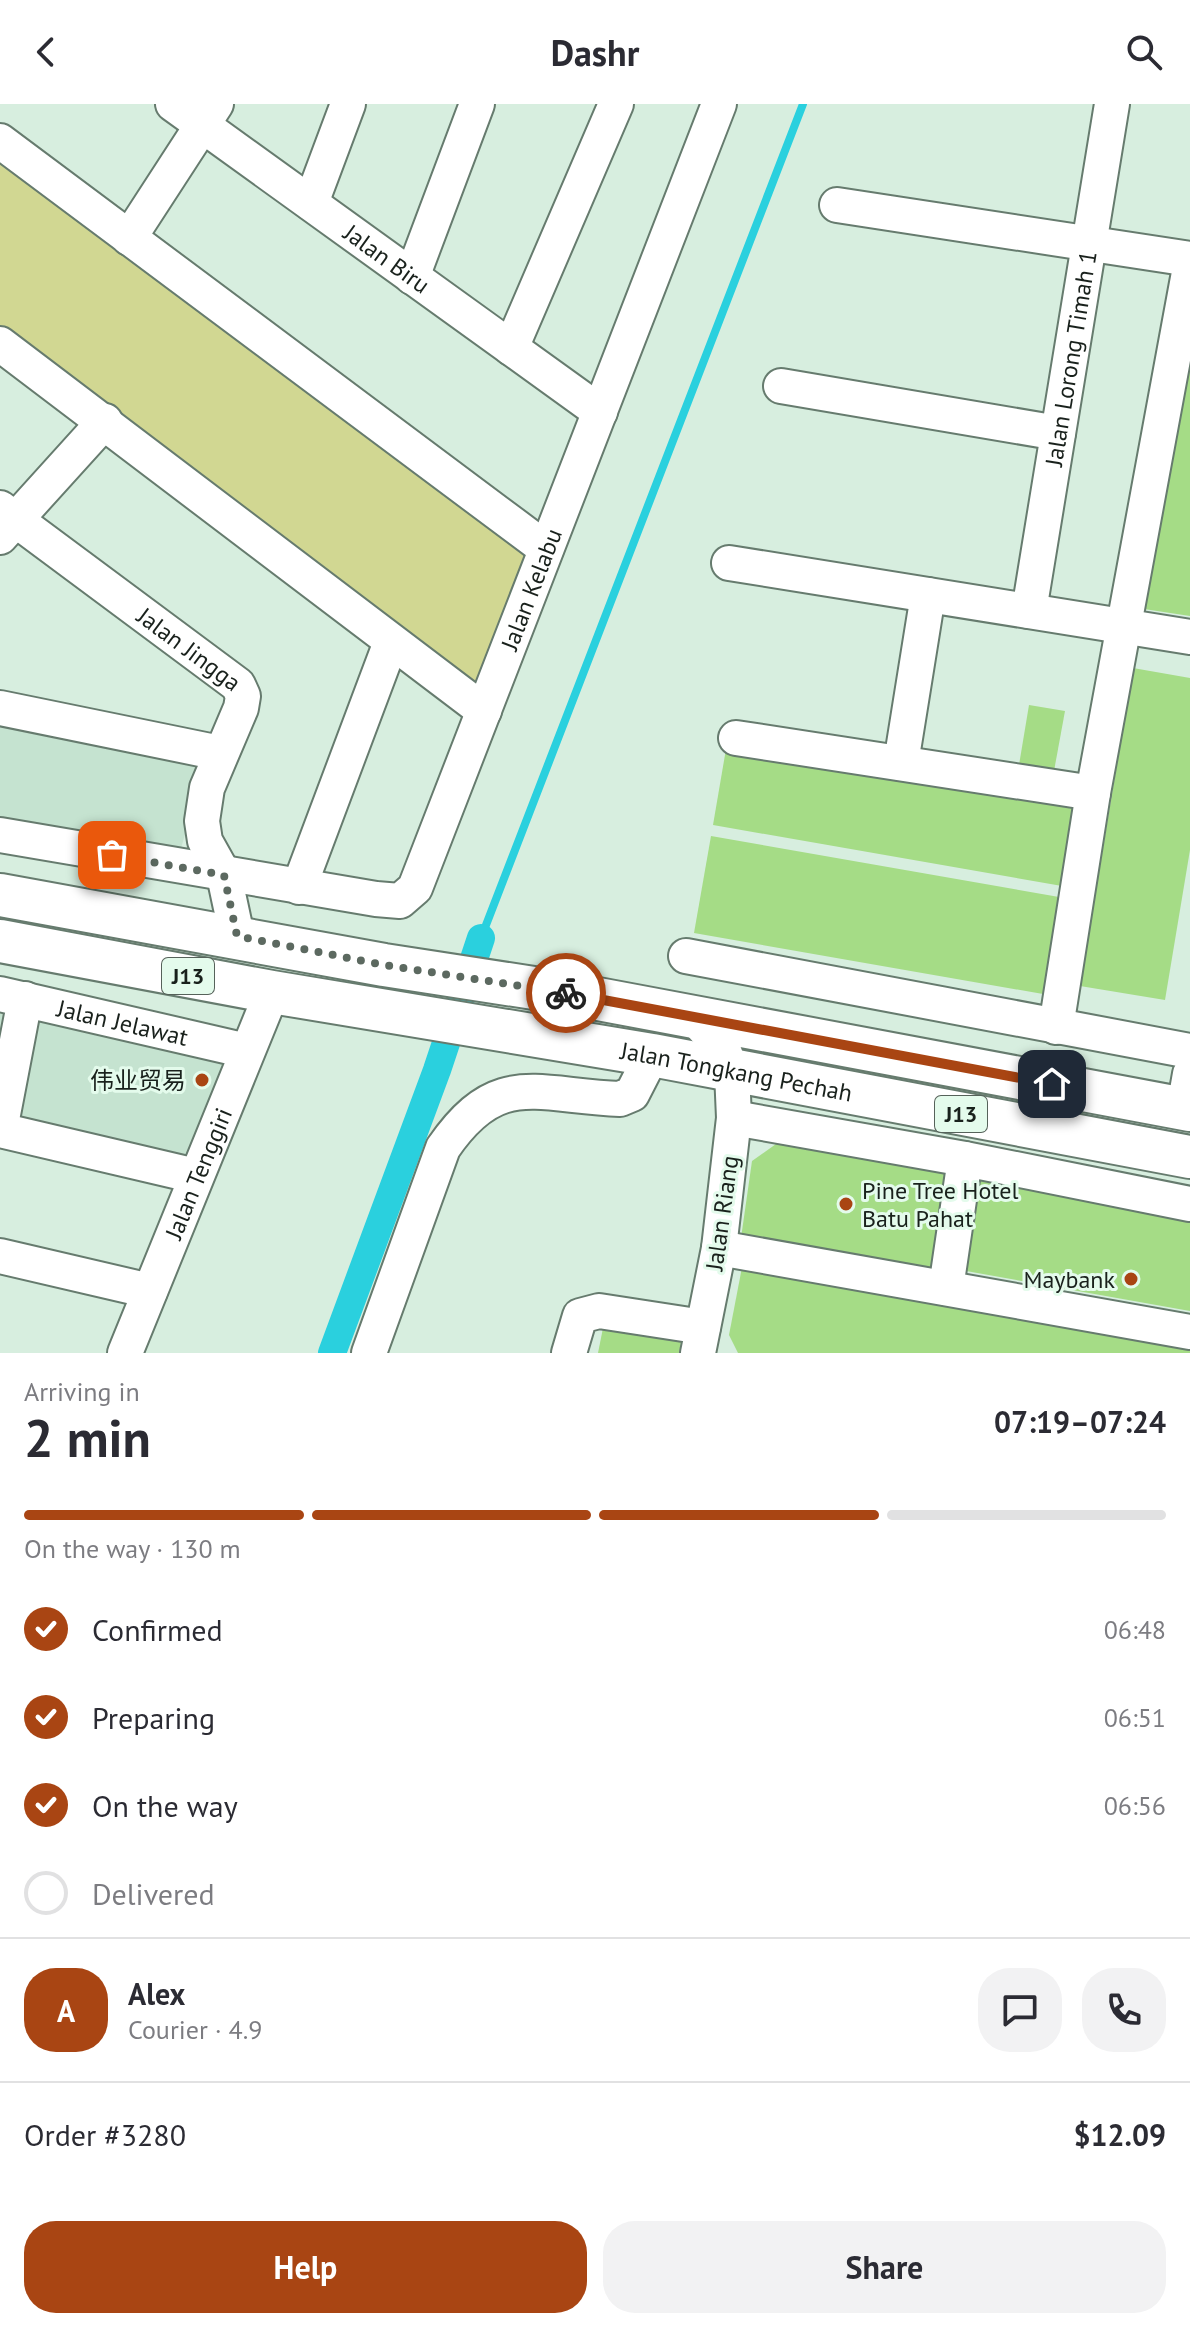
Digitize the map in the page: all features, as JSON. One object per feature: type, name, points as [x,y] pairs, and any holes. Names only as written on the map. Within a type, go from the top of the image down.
[{"type":"main road","name":"Jalan Tongkang Pechah","points":[[0,895],[384,965],[566,993],[1188,1104]]},
{"type":"main road","name":"Jalan Tongkang Pechah","points":[[0,941],[272,992],[652,1055],[1190,1157]]},
{"type":"main road","points":[[1058,1132],[1090,1122],[1161,1125],[1188,1104]]},
{"type":"street","name":"Jalan Biru","points":[[173,104],[210,115],[311,203],[600,412]]},
{"type":"street","points":[[311,203],[348,104]]},
{"type":"street","points":[[412,277],[477,104]]},
{"type":"street","points":[[511,348],[616,104]]},
{"type":"street","name":"Jalan Kelabu","points":[[0,835],[224,875],[400,901],[415,888],[719,104]]},
{"type":"street","name":"Jalan Lorong Timah 1","points":[[1029,611],[1112,104]]},
{"type":"street","points":[[129,238],[210,115]]},
{"type":"street","points":[[0,141],[546,549]]},
{"type":"street","points":[[837,205],[1190,259]]},
{"type":"street","points":[[1056,1027],[1093,793],[1190,267]]},
{"type":"street","points":[[0,344],[484,711]]},
{"type":"street","points":[[781,386],[1058,433]]},
{"type":"street","points":[[5,521],[105,421]]},
{"type":"street","name":"Jalan Jingga","points":[[5,521],[238,685],[243,696],[241,708],[207,788],[202,821],[205,841],[224,875],[237,936]]},
{"type":"street","points":[[729,563],[1190,637]]},
{"type":"street","points":[[901,763],[928,595]]},
{"type":"street","points":[[299,887],[391,642]]},
{"type":"street","points":[[0,708],[220,753]]},
{"type":"street","points":[[736,738],[1093,793]]},
{"type":"street","points":[[686,956],[1190,1051]]},
{"type":"street","name":"Jalan Tenggiri","points":[[125,1353],[272,992]]},
{"type":"street","points":[[12,996],[0,1130],[196,1176]]},
{"type":"street","name":"Jalan Jelawat","points":[[12,996],[247,1051]]},
{"type":"street","points":[[693,1016],[724,1051],[732,1072]]},
{"type":"street","points":[[369,1353],[443,1148],[463,1119],[495,1096],[516,1093],[620,1099],[632,1094],[652,1055]]},
{"type":"street","name":"Jalan Riang","points":[[701,1340],[719,1248],[734,1118],[732,1072]]},
{"type":"street","points":[[734,1118],[965,1159],[1190,1204]]},
{"type":"street","points":[[946,1288],[965,1159]]},
{"type":"street","points":[[719,1248],[1190,1332]]},
{"type":"street","points":[[0,1256],[150,1291]]},
{"type":"street","points":[[569,1353],[580,1316],[599,1311],[701,1340]]},
{"type":"shaded area","points":[[0,702],[207,758],[173,876],[0,844]]},
{"type":"shaded area","points":[[0,985],[259,1043],[202,1183],[0,1136]]},
{"type":"green space","points":[[0,157],[542,556],[488,696],[0,335]]},
{"type":"building","points":[[1190,332],[1190,616],[1144,609]]},
{"type":"building","points":[[1133,668],[1190,678],[1190,850],[1165,1000],[1080,986]]},
{"type":"building","points":[[1029,705],[1065,711],[1054,771],[1019,765]]},
{"type":"building","points":[[726,749],[1075,809],[1062,886],[713,825]]},
{"type":"building","points":[[711,836],[1059,897],[1043,994],[694,933]]},
{"type":"building","name":"Pine Tree Hotel Batu Pahat","points":[[776,1144],[952,1171],[938,1273],[741,1238],[752,1161]]},
{"type":"building","points":[[972,1178],[1190,1217],[1190,1311],[955,1269]]},
{"type":"building","points":[[743,1262],[1190,1337],[1190,1353],[738,1353],[729,1335]]},
{"type":"building","points":[[603,1328],[681,1342],[679,1353],[598,1353]]},
{"type":"waterway","points":[[481,938],[803,104]]},
{"type":"waterway","points":[[332,1353],[437,1070],[481,938]]},
{"type":"way so far","points":[[112,855],[224,875],[237,936],[384,965],[566,993]]},
{"type":"place","name":"伟业贸易","points":[[202,1080]]},
{"type":"place","name":"Pine Tree Hotel Batu Pahat","points":[[846,1204]]},
{"type":"place","name":"Maybank","points":[[1131,1279]]},
{"type":"route","points":[[566,993],[1052,1084]]}]
